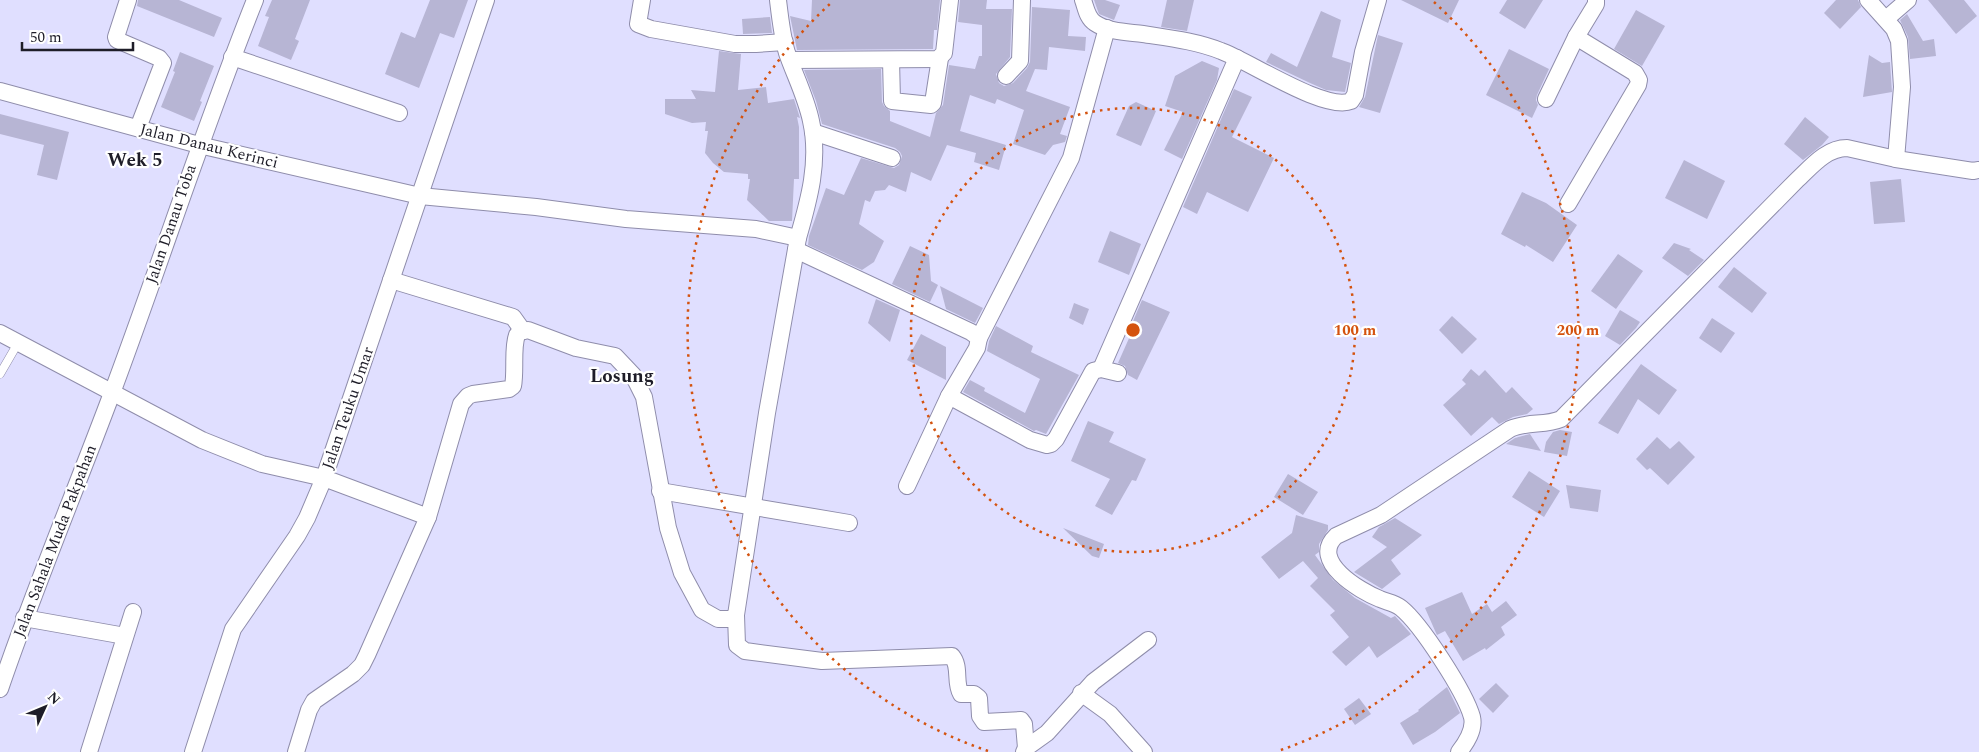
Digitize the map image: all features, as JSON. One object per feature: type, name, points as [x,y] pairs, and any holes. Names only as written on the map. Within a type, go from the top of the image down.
[{"type":"street","points":[[128,0],[116,37],[117,40],[159,58],[163,63],[138,128]]},
{"type":"street","name":"Jalan Danau Toba","points":[[112,392],[199,145],[255,0]]},
{"type":"street","name":"Jalan Teuku Umar","points":[[0,333],[202,440],[262,464],[324,478],[486,0]]},
{"type":"street","points":[[642,0],[638,24],[651,29],[735,44],[785,42]]},
{"type":"street","points":[[778,0],[785,42],[802,91],[813,132],[813,179],[810,198],[797,244],[752,508],[736,614],[737,646],[745,651],[822,661],[952,656],[956,661],[958,689],[961,694],[974,694],[979,698],[980,716],[984,722],[1014,721],[1024,724],[1025,750]]},
{"type":"street","points":[[891,60],[892,101],[933,103],[940,58],[944,53],[950,0]]},
{"type":"street","points":[[1006,76],[1020,61],[1022,0]]},
{"type":"street","points":[[1083,0],[1092,21],[1107,28],[1206,46],[1237,58],[1315,96],[1343,104],[1351,101],[1355,95],[1363,52],[1378,0]]},
{"type":"street","points":[[1546,99],[1576,37],[1596,4],[1596,0]]},
{"type":"street","points":[[1868,0],[1886,19],[1897,36],[1899,47],[1902,87],[1896,158]]},
{"type":"street","points":[[1886,19],[1908,0]]},
{"type":"street","points":[[907,486],[948,396],[977,348],[979,338],[1071,158],[1107,28]]},
{"type":"street","points":[[1568,204],[1638,85],[1636,73],[1576,37]]},
{"type":"street","points":[[232,58],[399,113]]},
{"type":"street","points":[[790,60],[940,58]]},
{"type":"street","points":[[1101,369],[1237,58]]},
{"type":"street","name":"Jalan Danau Kerinci","points":[[0,91],[199,145],[420,196],[536,206],[655,222],[756,229],[797,244],[971,332],[979,338]]},
{"type":"street","points":[[813,132],[892,158]]},
{"type":"street","points":[[1459,752],[1471,732],[1472,718],[1454,679],[1414,621],[1403,610],[1365,592],[1334,568],[1327,554],[1332,539],[1381,515],[1517,426],[1553,422],[1561,419],[1797,180],[1822,157],[1834,150],[1847,148],[1973,171],[1979,170]]},
{"type":"street","points":[[391,280],[513,317],[522,331]]},
{"type":"street","points":[[296,752],[309,710],[314,701],[354,674],[362,665],[428,517],[461,404],[468,396],[473,394],[512,387],[517,336],[522,331],[528,330],[587,352],[615,356],[634,375],[644,397],[660,491],[675,554],[702,610],[718,619],[731,619],[736,614]]},
{"type":"street","points":[[948,396],[1030,440],[1047,445],[1056,439],[1090,374],[1095,369],[1118,373]]},
{"type":"street","name":"Jalan Sahala Muda Pakpahan","points":[[0,690],[24,618],[112,392]]},
{"type":"street","points":[[193,752],[233,629],[298,536],[324,478],[428,517]]},
{"type":"street","points":[[660,491],[849,523]]},
{"type":"street","points":[[89,752],[133,612]]},
{"type":"street","points":[[24,618],[125,636]]},
{"type":"street","points":[[1025,750],[1047,733],[1081,693],[1093,682],[1148,640]]},
{"type":"street","points":[[1081,693],[1110,714],[1144,752]]},
{"type":"lane","points":[[0,374],[18,344]]},
{"type":"building","points":[[138,0],[179,0],[222,18],[214,37],[137,6]]},
{"type":"building","points":[[272,0],[310,0],[295,39],[299,41],[291,60],[258,46],[269,17],[265,16]]},
{"type":"building","points":[[430,0],[468,0],[454,38],[440,33],[419,88],[385,74],[401,32],[415,38]]},
{"type":"building","points":[[812,0],[940,0],[937,30],[934,30],[933,49],[797,50],[790,16],[811,21]]},
{"type":"building","points":[[960,0],[987,0],[986,9],[1012,9],[1010,57],[996,74],[999,83],[1004,86],[1013,83],[1030,62],[1032,7],[1070,10],[1068,36],[1086,37],[1085,51],[1049,47],[1047,70],[1035,69],[1026,91],[1070,107],[1060,134],[1067,136],[1065,142],[1053,145],[1045,155],[1013,144],[1024,110],[997,99],[995,104],[970,95],[960,131],[1006,145],[999,170],[974,162],[976,153],[947,145],[931,181],[911,172],[906,192],[889,185],[885,190],[875,191],[870,202],[865,200],[859,224],[884,241],[874,262],[862,270],[808,245],[809,236],[826,188],[844,195],[861,158],[894,168],[899,165],[902,156],[895,148],[822,124],[816,101],[804,70],[881,69],[882,102],[890,111],[890,121],[930,137],[936,113],[943,105],[949,65],[975,69],[979,56],[982,56],[982,25],[958,22]]},
{"type":"building","points":[[1094,0],[1105,0],[1120,5],[1114,20],[1099,14]]},
{"type":"building","points":[[1167,0],[1194,0],[1187,31],[1161,27]]},
{"type":"building","points":[[1401,0],[1459,0],[1448,23]]},
{"type":"building","points":[[1507,0],[1543,0],[1525,29],[1499,13]]},
{"type":"building","points":[[1836,0],[1858,0],[1861,7],[1840,29],[1824,13]]},
{"type":"building","points":[[1928,0],[1964,0],[1977,16],[1956,34]]},
{"type":"building","points":[[1636,10],[1665,26],[1642,66],[1614,49]]},
{"type":"building","points":[[1321,11],[1341,20],[1332,57],[1351,63],[1345,92],[1326,90],[1266,62],[1271,53],[1297,67]]},
{"type":"building","points":[[1907,14],[1923,41],[1934,39],[1936,56],[1910,59],[1908,37],[1900,20]]},
{"type":"building","points":[[770,17],[772,33],[743,34],[742,19]]},
{"type":"building","points":[[1378,35],[1403,43],[1380,113],[1359,107],[1365,97]]},
{"type":"building","points":[[1509,49],[1549,69],[1537,95],[1538,105],[1532,118],[1486,95]]},
{"type":"building","points":[[719,51],[741,54],[738,90],[766,87],[768,103],[794,99],[800,118],[797,117],[799,127],[799,179],[794,179],[792,221],[769,221],[747,200],[750,179],[748,179],[748,174],[724,172],[713,163],[705,153],[708,131],[705,131],[706,122],[692,123],[665,114],[665,99],[696,99],[691,90],[715,92]]},
{"type":"building","points":[[180,52],[214,66],[194,121],[161,107],[175,72],[173,71]]},
{"type":"building","points":[[1869,55],[1882,63],[1890,62],[1892,92],[1863,97]]},
{"type":"building","points":[[1202,61],[1219,68],[1217,80],[1182,159],[1164,150],[1183,112],[1165,106],[1175,76]]},
{"type":"building","points":[[1234,89],[1252,97],[1232,137],[1274,158],[1248,212],[1207,192],[1197,214],[1183,207]]},
{"type":"building","points":[[1136,102],[1156,111],[1141,146],[1116,135],[1129,106]]},
{"type":"building","points":[[0,114],[69,132],[57,180],[37,175],[44,145],[0,134]]},
{"type":"building","points":[[1805,117],[1829,137],[1803,160],[1784,144]]},
{"type":"building","points":[[1684,160],[1725,181],[1707,219],[1665,198]]},
{"type":"building","points":[[1901,179],[1905,222],[1874,224],[1870,182]]},
{"type":"building","points":[[1522,192],[1546,203],[1577,225],[1553,262],[1526,245],[1525,247],[1501,234]]},
{"type":"building","points":[[1110,231],[1141,244],[1129,275],[1098,262]]},
{"type":"building","points":[[1674,243],[1691,249],[1689,250],[1704,260],[1688,276],[1662,258]]},
{"type":"building","points":[[910,246],[929,255],[931,281],[938,285],[930,302],[892,284]]},
{"type":"building","points":[[1618,254],[1643,271],[1616,309],[1591,291]]},
{"type":"building","points":[[1734,267],[1767,293],[1752,313],[1718,287]]},
{"type":"building","points":[[940,286],[983,308],[975,323],[946,309]]},
{"type":"building","points":[[876,299],[900,310],[890,342],[868,323]]},
{"type":"building","points":[[1142,300],[1170,312],[1137,380],[1128,375],[1125,366],[1118,363],[1134,327],[1131,326]]},
{"type":"building","points":[[1074,303],[1089,309],[1083,325],[1069,318]]},
{"type":"building","points":[[1620,310],[1640,322],[1620,345],[1605,336]]},
{"type":"building","points":[[1452,316],[1477,339],[1462,354],[1439,330]]},
{"type":"building","points":[[1712,318],[1735,333],[1721,353],[1699,338]]},
{"type":"building","points":[[996,326],[1033,346],[1031,352],[1079,375],[1046,434],[1034,431],[963,392],[970,380],[985,388],[984,391],[1025,413],[1040,379],[987,351],[989,341]]},
{"type":"building","points":[[921,334],[946,347],[946,380],[907,360]]},
{"type":"building","points":[[1641,364],[1677,390],[1659,415],[1638,399],[1618,434],[1598,423]]},
{"type":"building","points":[[1471,369],[1479,376],[1485,370],[1506,393],[1512,387],[1533,409],[1527,414],[1513,417],[1499,424],[1492,417],[1471,436],[1443,405],[1466,384],[1462,380]]},
{"type":"building","points":[[1088,421],[1114,432],[1109,442],[1146,459],[1136,481],[1132,480],[1112,515],[1095,506],[1110,479],[1071,461]]},
{"type":"building","points":[[1560,430],[1572,432],[1567,456],[1544,452],[1546,442],[1553,432]]},
{"type":"building","points":[[1530,434],[1541,451],[1506,444],[1515,438]]},
{"type":"building","points":[[1657,437],[1670,449],[1679,441],[1695,457],[1668,485],[1650,468],[1647,470],[1636,459]]},
{"type":"building","points":[[1529,471],[1560,491],[1544,517],[1512,497]]},
{"type":"building","points":[[1288,474],[1318,492],[1303,515],[1274,497]]},
{"type":"building","points":[[1566,485],[1601,490],[1598,512],[1570,508]]},
{"type":"building","points":[[1296,515],[1328,525],[1328,530],[1319,544],[1319,552],[1315,555],[1333,580],[1355,598],[1391,618],[1395,616],[1411,634],[1377,658],[1369,646],[1346,666],[1332,652],[1349,637],[1330,615],[1335,611],[1310,586],[1318,578],[1303,561],[1279,579],[1261,557],[1292,533]]},
{"type":"building","points":[[1395,518],[1422,535],[1391,560],[1401,574],[1382,589],[1354,572],[1387,547],[1372,537],[1379,527]]},
{"type":"building","points":[[1063,528],[1104,544],[1099,558],[1092,556]]},
{"type":"building","points":[[1462,592],[1472,614],[1487,604],[1492,612],[1506,601],[1517,615],[1501,627],[1505,635],[1486,650],[1485,648],[1463,661],[1445,631],[1437,635],[1425,608]]},
{"type":"building","points":[[1496,683],[1509,696],[1493,713],[1479,699]]},
{"type":"building","points":[[1447,687],[1460,713],[1435,732],[1413,745],[1400,723],[1419,711]]},
{"type":"building","points":[[1359,698],[1371,714],[1355,725],[1344,709]]},
{"type":"district","name":"Wek 5","points":[[135,160]]},
{"type":"district","name":"Losung","points":[[622,376]]}]
